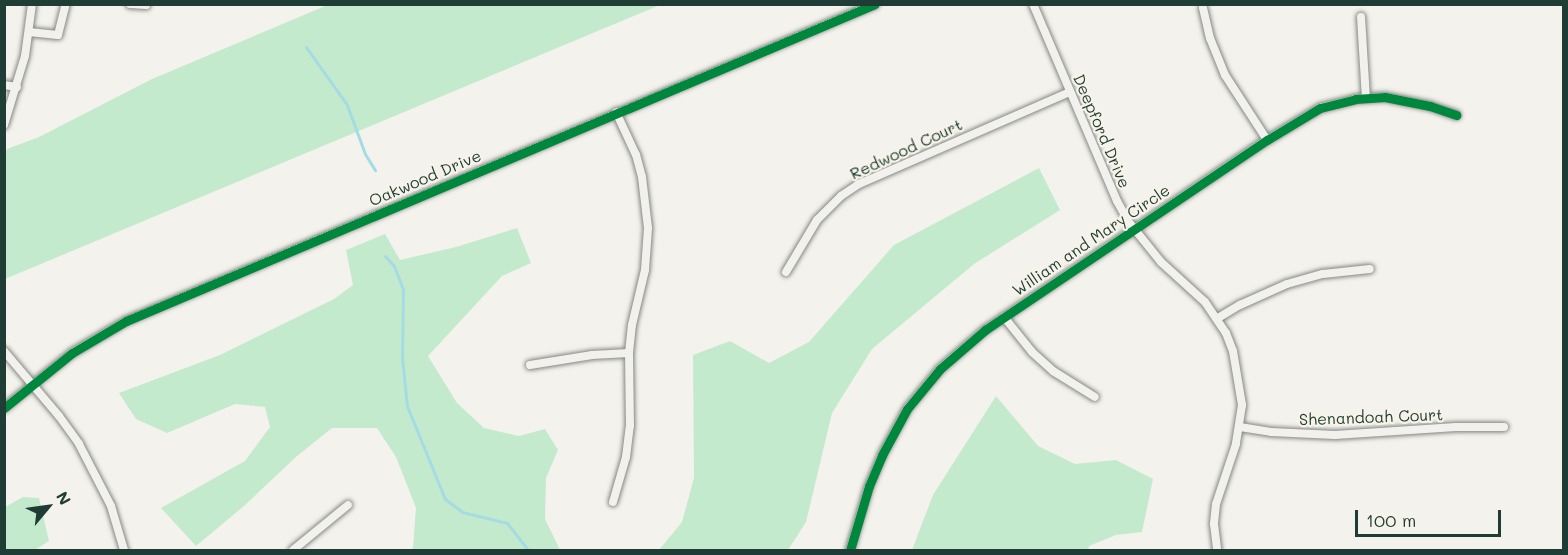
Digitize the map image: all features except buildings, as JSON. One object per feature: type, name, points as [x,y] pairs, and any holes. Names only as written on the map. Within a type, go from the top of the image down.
[{"type":"street","points":[[4,125],[29,32],[32,4]]},
{"type":"street","points":[[29,32],[58,35],[66,4]]},
{"type":"street","points":[[130,4],[146,5]]},
{"type":"street","name":"Oakwood Drive","points":[[4,408],[72,353],[126,321],[875,4]]},
{"type":"street","name":"Deepford Drive","points":[[1033,4],[1117,201],[1133,229],[1161,262],[1188,284],[1218,318],[1226,333],[1238,370],[1242,405],[1240,427],[1216,504],[1214,524],[1217,550]]},
{"type":"street","points":[[1203,8],[1210,38],[1225,75],[1268,140]]},
{"type":"street","points":[[1361,17],[1366,98]]},
{"type":"street","points":[[4,85],[16,87]]},
{"type":"street","name":"Redwood Court","points":[[786,272],[817,220],[841,196],[859,184],[1070,92]]},
{"type":"street","name":"William and Mary Circle","points":[[850,550],[877,465],[907,409],[940,369],[1004,317],[1133,229],[1320,108],[1366,98],[1407,100],[1456,115]]},
{"type":"street","points":[[613,502],[626,457],[630,426],[629,353],[632,325],[645,270],[648,228],[642,177],[636,154],[616,112]]},
{"type":"street","points":[[1218,318],[1240,305],[1287,284],[1323,274],[1370,269]]},
{"type":"street","points":[[1004,317],[1017,335],[1046,365],[1095,397]]},
{"type":"street","points":[[4,351],[59,416],[94,469],[111,506],[124,550]]},
{"type":"street","points":[[530,365],[592,355],[629,353]]},
{"type":"street","name":"Shenandoah Court","points":[[1240,427],[1271,432],[1335,435],[1456,427],[1504,428]]},
{"type":"street","points":[[293,550],[348,505]]},
{"type":"green space","points":[[330,4],[660,5],[5,279],[4,156],[7,149],[39,137],[152,79]]},
{"type":"green space","points":[[1039,168],[1060,210],[974,264],[872,349],[832,413],[806,522],[788,550],[659,550],[682,522],[694,478],[693,355],[730,341],[769,363],[809,342],[894,245]]},
{"type":"green space","points":[[517,228],[531,263],[502,276],[428,356],[457,403],[484,428],[519,436],[545,429],[558,450],[546,478],[545,519],[560,550],[409,550],[413,548],[416,508],[396,457],[377,428],[332,428],[196,546],[161,508],[245,461],[270,427],[265,407],[235,404],[167,433],[136,419],[119,393],[220,355],[334,299],[353,285],[346,250],[385,234],[400,260],[456,247]]},
{"type":"green space","points":[[996,396],[1038,446],[1075,464],[1116,460],[1153,479],[1142,532],[1116,535],[1089,546],[1088,550],[912,550],[933,495]]},
{"type":"green space","points":[[23,497],[39,498],[49,541],[35,550],[5,550],[5,507]]},
{"type":"waterway","points":[[306,47],[347,105],[365,154],[375,170]]},
{"type":"waterway","points":[[385,256],[394,266],[403,289],[402,358],[407,406],[445,499],[462,512],[507,523],[528,550]]},
{"type":"cycle path","points":[[4,408],[72,353],[126,321],[875,4]]},
{"type":"cycle path","points":[[850,550],[869,486],[882,455],[907,409],[940,369],[985,330],[1267,140],[1320,108],[1355,99],[1385,97],[1430,106],[1456,115]]}]
